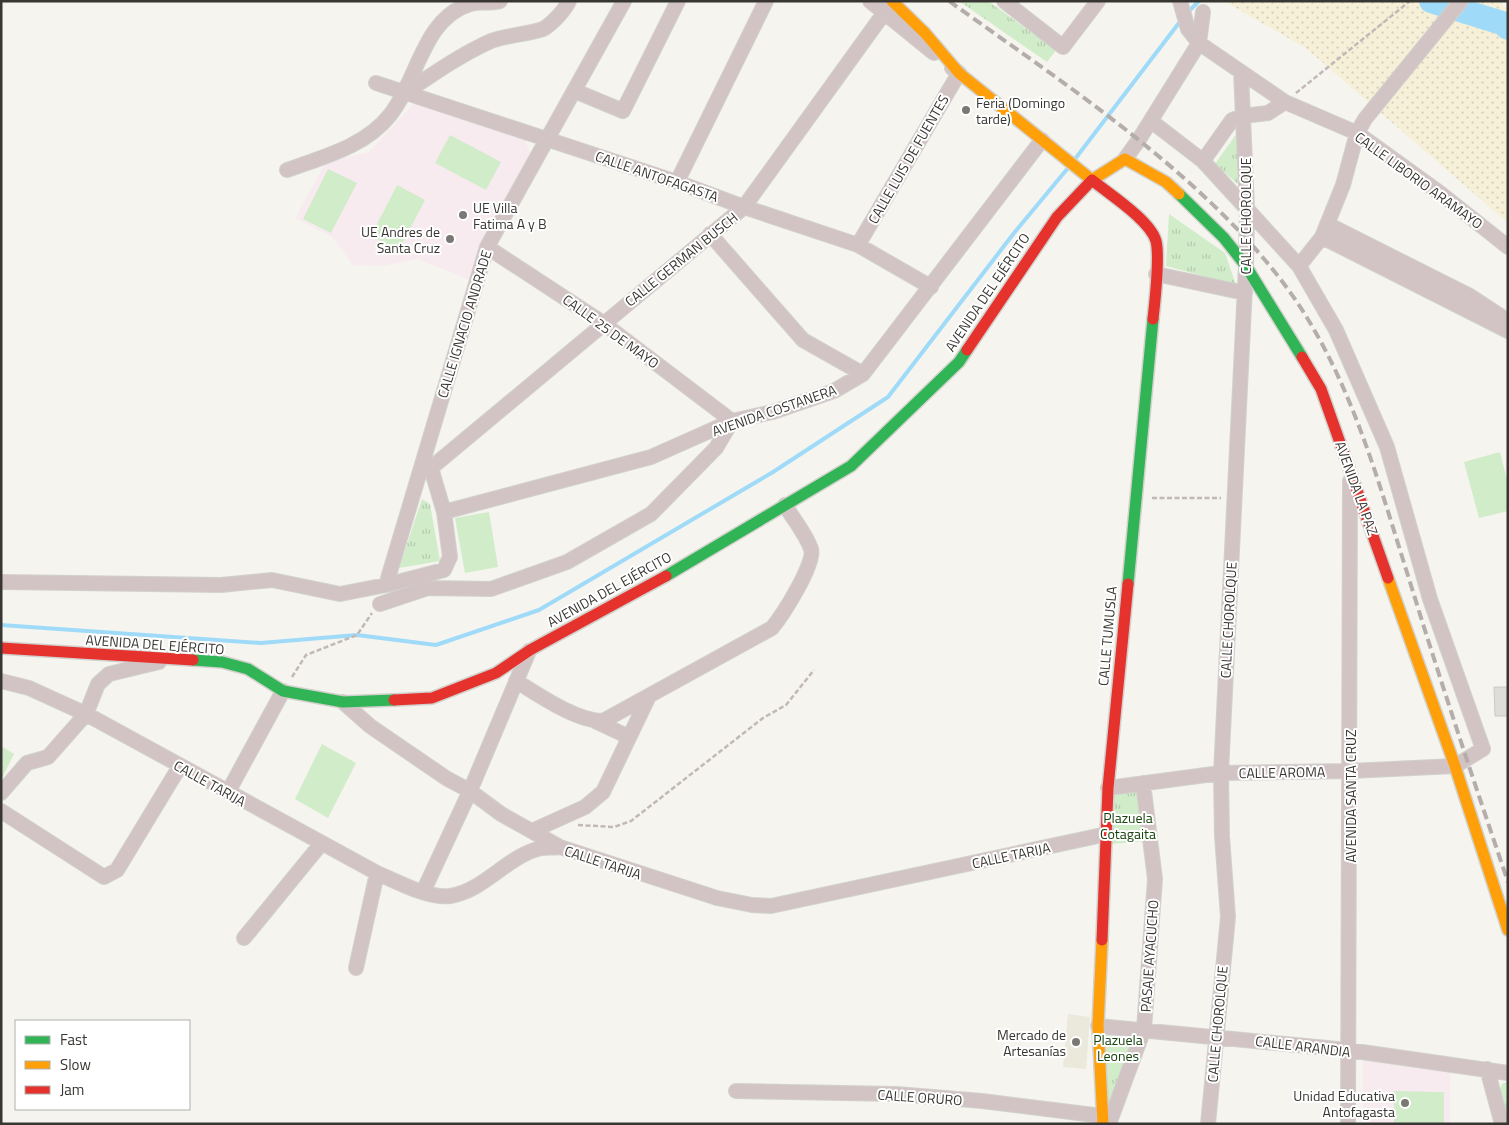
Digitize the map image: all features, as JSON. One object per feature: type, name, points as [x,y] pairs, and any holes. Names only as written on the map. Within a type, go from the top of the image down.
[{"type":"street","points":[[287,170],[353,145],[390,116],[405,93],[436,26],[450,12],[471,4],[500,1]]},
{"type":"street","points":[[405,93],[452,61],[491,41],[512,34],[543,28],[566,7],[569,1]]},
{"type":"street","name":"CALLE IGNACIO ANDRADE","points":[[386,585],[427,466],[486,247],[624,1]]},
{"type":"street","points":[[574,91],[623,111],[678,1]]},
{"type":"street","points":[[677,182],[766,1]]},
{"type":"street","points":[[870,1],[889,5],[959,73],[1092,180],[1125,159],[1151,121],[1199,43],[1203,12]]},
{"type":"street","points":[[1004,1],[1063,47],[1098,1]]},
{"type":"street","points":[[1180,1],[1188,29],[1199,43]]},
{"type":"street","points":[[1151,121],[1204,161],[1299,266],[1325,231],[1343,185],[1357,133],[1365,118],[1461,1]]},
{"type":"street","name":"CALLE GERMAN BUSCH","points":[[427,466],[744,207],[889,5]]},
{"type":"street","name":"CALLE LIBORIO ARAMAYO","points":[[1199,43],[1285,102],[1357,133],[1440,193],[1508,248]]},
{"type":"street","name":"CALLE CHOROLQUE","points":[[1208,1124],[1228,917],[1222,836],[1221,773],[1246,266],[1247,208],[1241,72]]},
{"type":"street","name":"CALLE LUIS DE FUENTES","points":[[858,245],[959,73]]},
{"type":"street","name":"CALLE ANTOFAGASTA","points":[[376,83],[677,182],[744,207],[858,245],[931,286]]},
{"type":"street","points":[[1204,161],[1232,120],[1243,116],[1268,113],[1285,102]]},
{"type":"street","name":"AVENIDA COSTANERA","points":[[444,512],[651,456],[732,421],[773,412],[834,391],[863,374],[1042,140]]},
{"type":"street","name":"AVENIDA LA PAZ","points":[[1125,159],[1166,182],[1224,238],[1246,266],[1320,389],[1350,468],[1454,766],[1508,930]]},
{"type":"street","name":"CALLE TUMUSLA","points":[[1092,180],[1145,223],[1156,241],[1156,274],[1108,788],[1098,1026],[1105,1121]]},
{"type":"street","name":"AVENIDA DEL EJÉRCITO","points":[[1,648],[222,662],[248,669],[284,690],[344,702],[432,698],[496,673],[530,650],[671,573],[851,466],[959,362],[1057,217],[1092,180]]},
{"type":"street","points":[[1325,231],[1470,296],[1508,321]]},
{"type":"street","points":[[1325,231],[1508,331]]},
{"type":"street","points":[[710,234],[803,340],[863,374]]},
{"type":"street","name":"CALLE 25 DE MAYO","points":[[486,247],[603,323],[732,421]]},
{"type":"street","name":"CALLE AROMA","points":[[1108,788],[1221,773],[1350,771],[1454,766],[1483,749],[1430,599],[1387,447],[1336,330],[1299,266]]},
{"type":"street","points":[[1156,274],[1244,293]]},
{"type":"street","points":[[380,604],[428,588],[491,588],[567,562],[650,514],[716,448],[732,421]]},
{"type":"street","points":[[1,582],[221,586],[272,580],[340,594],[386,585],[444,570],[450,557],[444,512],[427,466]]},
{"type":"street","name":"AVENIDA SANTA CRUZ","points":[[1348,1124],[1350,468]]},
{"type":"street","points":[[595,721],[603,720],[772,628],[781,617],[810,562],[812,550],[785,505]]},
{"type":"street","points":[[423,892],[470,791],[530,650]]},
{"type":"street","points":[[1,792],[27,763],[48,757],[86,714],[98,684],[109,674],[173,659]]},
{"type":"street","points":[[516,681],[553,704],[629,737]]},
{"type":"street","name":"CALLE TARIJA","points":[[4,685],[29,688],[86,714],[377,873],[423,892],[449,896],[470,889],[520,857],[541,848],[560,847],[717,898],[752,905],[772,906],[1107,834]]},
{"type":"street","points":[[228,792],[284,690]]},
{"type":"street","points":[[532,831],[585,807],[604,792],[648,696]]},
{"type":"street","points":[[344,702],[370,726],[446,778],[470,791],[502,814],[560,847]]},
{"type":"street","points":[[1,811],[104,876],[117,870],[180,766]]},
{"type":"street","name":"PASAJE AYACUCHO","points":[[1105,1121],[1144,1029],[1155,879],[1143,783]]},
{"type":"street","points":[[244,938],[321,844]]},
{"type":"street","points":[[356,968],[377,873]]},
{"type":"street","name":"CALLE ARANDIA","points":[[1098,1026],[1348,1050],[1508,1073]]},
{"type":"street","points":[[1487,1069],[1502,1124]]},
{"type":"street","name":"CALLE ORURO","points":[[736,1091],[896,1094],[982,1102],[1105,1121]]},
{"type":"path","points":[[1285,102],[1410,1]]},
{"type":"path","points":[[1135,498],[1234,498]]},
{"type":"path","points":[[284,690],[306,655],[357,635],[380,604]]},
{"type":"path","points":[[577,824],[614,827],[631,821],[763,718],[786,705],[814,670]]},
{"type":"shaded area","points":[[416,101],[524,139],[531,154],[470,280],[417,259],[384,266],[353,265],[332,237],[295,218],[326,162],[369,152]]},
{"type":"shaded area","name":"Mercado de Artesanías","points":[[1068,1014],[1090,1017],[1086,1069],[1063,1067]]},
{"type":"shaded area","points":[[1363,1057],[1450,1069],[1450,1124],[1363,1124]]},
{"type":"sand","points":[[1224,1],[1501,1],[1503,6],[1508,9],[1508,223],[1307,49]]},
{"type":"green space","points":[[959,1],[988,1],[1056,50],[1047,62]]},
{"type":"green space","points":[[1237,133],[1240,186],[1215,164]]},
{"type":"green space","points":[[450,135],[501,162],[486,190],[435,163]]},
{"type":"green space","points":[[328,169],[357,183],[331,233],[303,219]]},
{"type":"green space","points":[[397,185],[425,200],[399,250],[371,236]]},
{"type":"green space","points":[[1169,214],[1225,253],[1236,285],[1166,266]]},
{"type":"green space","points":[[1500,452],[1508,484],[1508,511],[1479,518],[1464,462]]},
{"type":"green space","points":[[422,499],[430,504],[440,561],[399,568]]},
{"type":"green space","points":[[489,512],[498,567],[465,573],[455,518]]},
{"type":"green space","points":[[322,744],[356,763],[328,818],[295,799]]},
{"type":"green space","points":[[1,746],[14,754],[1,780]]},
{"type":"green space","name":"Plazuela Cotagaita","points":[[1140,786],[1147,841],[1111,844],[1111,791]]},
{"type":"green space","name":"Plazuela Leones","points":[[1102,1030],[1138,1032],[1106,1124]]},
{"type":"green space","points":[[1508,1082],[1508,1122],[1498,1095],[1502,1084]]},
{"type":"green space","points":[[1394,1091],[1444,1092],[1444,1124],[1394,1123]]},
{"type":"building","points":[[1494,687],[1508,687],[1508,716],[1495,716]]},
{"type":"waterway","points":[[1186,14],[1199,1]]},
{"type":"waterway","points":[[1431,1],[1502,23],[1508,28]]},
{"type":"waterway","points":[[1075,159],[1182,19]]},
{"type":"waterway","points":[[1,625],[261,643],[357,635],[436,645],[539,610],[773,472],[888,397],[1014,233],[1068,168]]},
{"type":"railway","points":[[949,1],[1078,93],[1163,160],[1203,195],[1240,232],[1274,271],[1299,306],[1321,343],[1357,420],[1508,882]]},
{"type":"traffic: fast","points":[[1179,194],[1224,238],[1246,266],[1302,357]]},
{"type":"traffic: fast","points":[[1128,584],[1153,319]]},
{"type":"traffic: fast","points":[[666,576],[851,466],[959,362],[967,350]]},
{"type":"traffic: fast","points":[[193,660],[222,662],[248,669],[283,691],[343,702],[394,700]]},
{"type":"traffic: slow","points":[[892,1],[925,33],[959,73],[1092,180],[1125,159],[1166,182],[1179,194]]},
{"type":"traffic: slow","points":[[1388,578],[1455,766],[1508,930]]},
{"type":"traffic: slow","points":[[1102,940],[1098,1026],[1103,1124]]},
{"type":"traffic: jam","points":[[967,350],[1057,217],[1092,180],[1138,216],[1156,241],[1157,268],[1153,319]]},
{"type":"traffic: jam","points":[[1302,357],[1321,389],[1388,578]]},
{"type":"traffic: jam","points":[[394,700],[432,698],[496,673],[530,650],[666,576]]},
{"type":"traffic: jam","points":[[1102,940],[1108,788],[1128,584]]},
{"type":"traffic: jam","points":[[1,648],[193,660]]},
{"type":"place","name":"Feria (Domingo tarde)","points":[[966,110]]},
{"type":"place","name":"UE Villa Fatima A y B","points":[[463,215]]},
{"type":"place","name":"UE Andres de Santa Cruz","points":[[450,239]]},
{"type":"place","name":"Mercado de Artesanías","points":[[1076,1042]]},
{"type":"place","name":"Unidad Educativa Antofagasta","points":[[1405,1103]]}]
